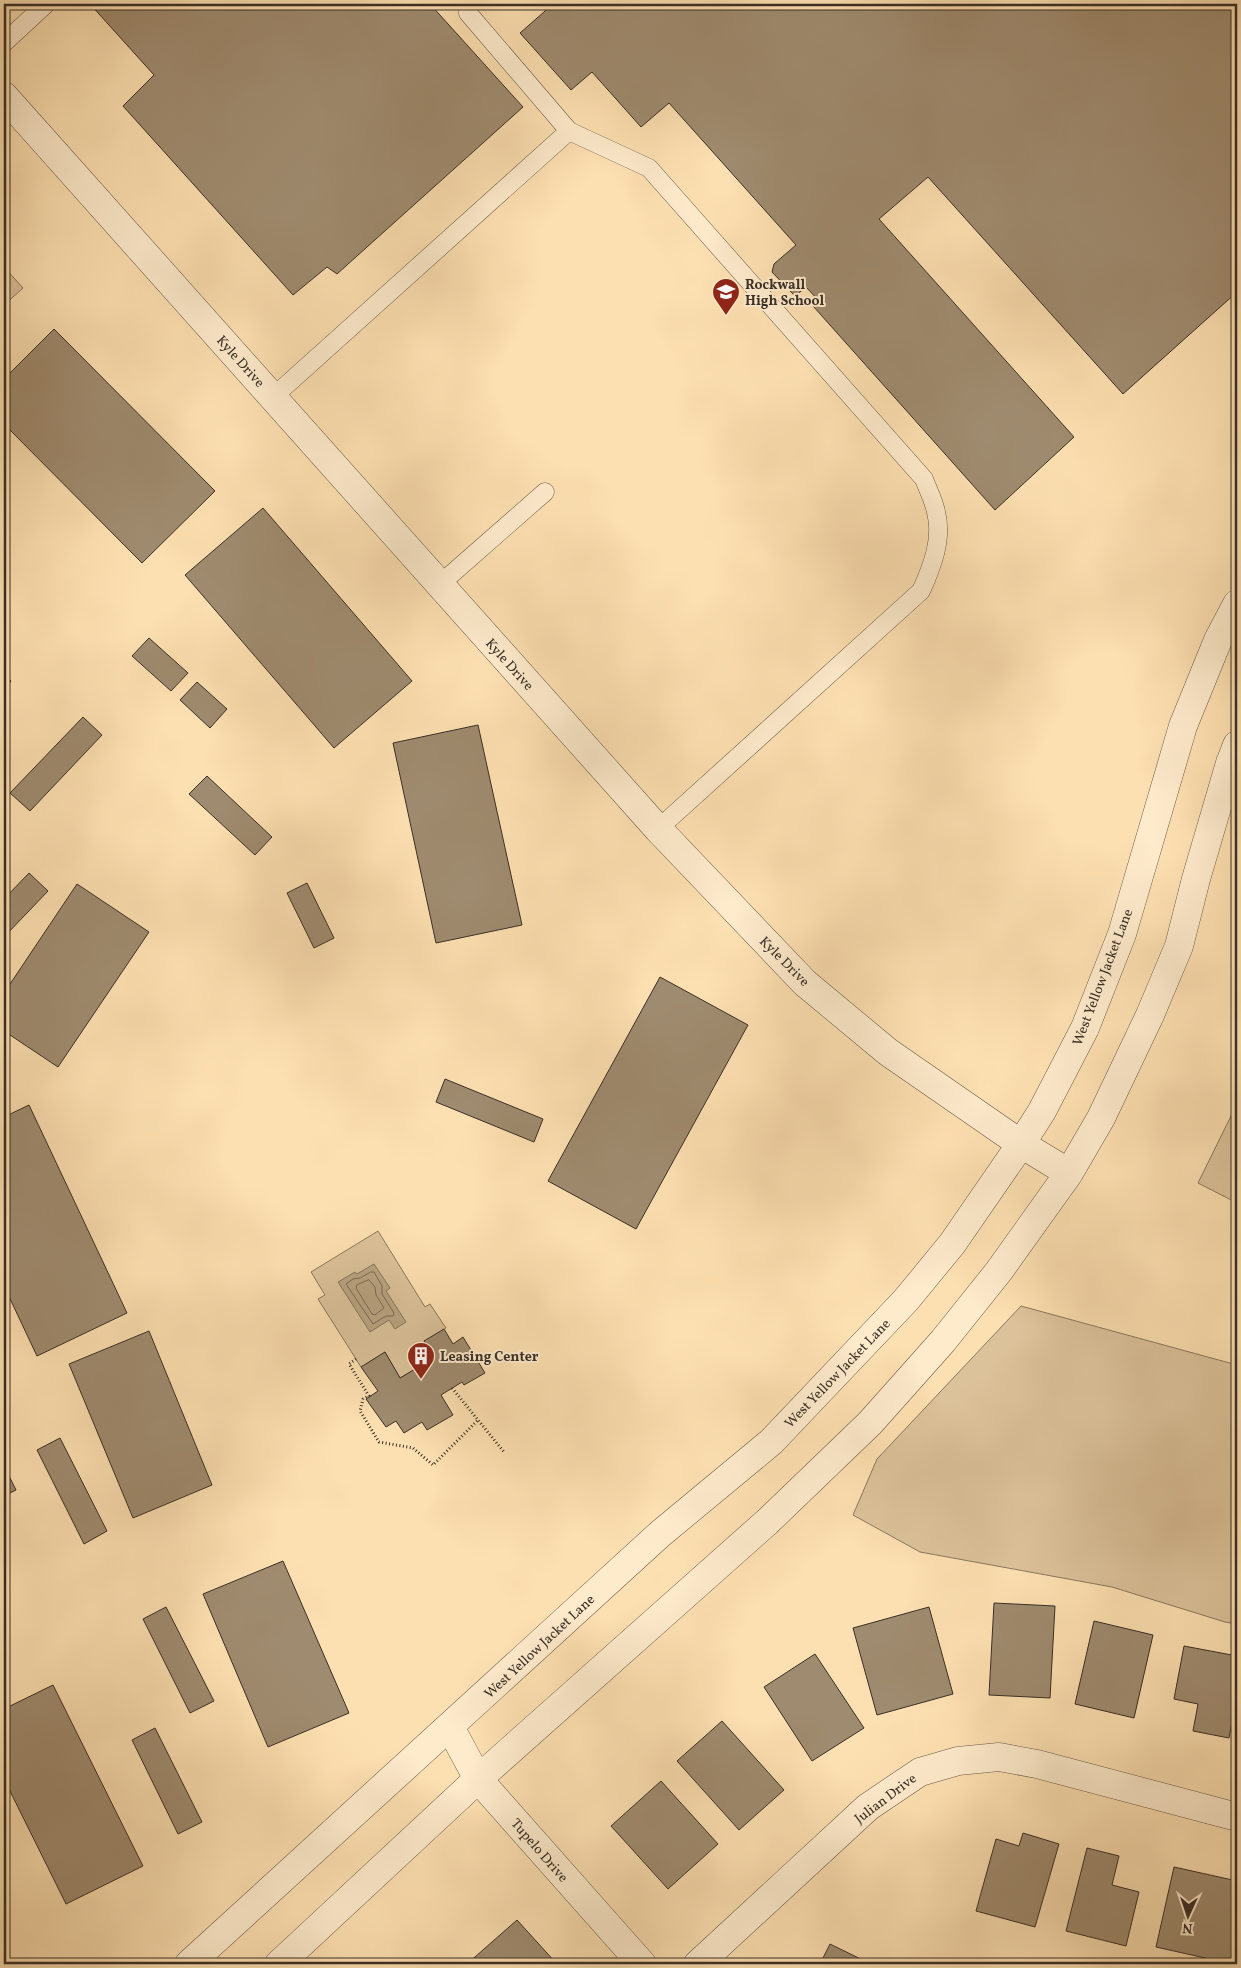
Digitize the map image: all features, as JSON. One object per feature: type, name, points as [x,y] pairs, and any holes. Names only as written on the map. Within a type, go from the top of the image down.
[{"type":"street","name":"Kyle Drive","points":[[4,96],[658,829],[805,983],[888,1052],[1021,1144],[1069,1173]]},
{"type":"street","name":"West Yellow Jacket Lane","points":[[189,1964],[450,1728],[660,1534],[771,1442],[906,1300],[952,1244],[1042,1112],[1085,1028],[1122,934],[1183,726],[1218,640],[1237,604]]},
{"type":"street","points":[[279,1964],[478,1779],[767,1522],[870,1423],[942,1341],[999,1271],[1069,1173],[1102,1118],[1150,1015],[1179,946],[1196,879],[1237,745]]},
{"type":"street","name":"Tupelo Drive","points":[[450,1728],[478,1779],[642,1964]]},
{"type":"street","name":"Julian Drive","points":[[698,1964],[868,1807],[920,1772],[958,1762],[1000,1757],[1037,1764],[1237,1817]]},
{"type":"lane","points":[[4,43],[46,4]]},
{"type":"lane","points":[[467,4],[468,12],[569,131],[649,168],[924,479],[937,513],[937,542],[931,569],[921,591],[658,829]]},
{"type":"lane","points":[[273,397],[569,131]]},
{"type":"lane","points":[[439,585],[545,492]]},
{"type":"path","points":[[356,1359],[349,1364],[368,1396],[363,1399],[360,1411],[379,1442],[413,1448],[434,1464],[478,1420]]},
{"type":"path","points":[[452,1388],[504,1452]]},
{"type":"shaded area","points":[[4,267],[23,288],[4,305]]},
{"type":"shaded area","points":[[1232,1114],[1237,1116],[1237,1203],[1198,1183]]},
{"type":"shaded area","points":[[378,1231],[425,1307],[430,1304],[446,1328],[425,1341],[434,1358],[400,1378],[385,1352],[361,1367],[318,1299],[325,1295],[311,1272]]},
{"type":"shaded area","points":[[1021,1306],[1237,1365],[1237,1624],[1112,1587],[920,1552],[853,1515],[877,1459]]},
{"type":"water","points":[[374,1264],[390,1288],[386,1291],[406,1322],[395,1329],[389,1320],[370,1332],[338,1282]]},
{"type":"building","points":[[90,4],[430,4],[523,107],[337,274],[327,267],[293,295],[123,106],[154,75]]},
{"type":"building","points":[[553,4],[1237,4],[1237,292],[1123,394],[928,177],[879,219],[1074,437],[995,510],[813,306],[819,301],[806,287],[794,295],[772,272],[774,264],[796,245],[669,103],[641,127],[592,72],[571,90],[520,33]]},
{"type":"building","points":[[54,329],[215,491],[142,563],[4,424],[4,379]]},
{"type":"building","points":[[263,508],[412,681],[334,748],[185,575]]},
{"type":"building","points":[[149,638],[188,673],[171,691],[132,656]]},
{"type":"building","points":[[4,675],[11,681],[4,690]]},
{"type":"building","points":[[197,682],[227,709],[210,728],[180,700]]},
{"type":"building","points":[[83,717],[102,735],[30,811],[10,793]]},
{"type":"building","points":[[478,725],[522,925],[436,943],[393,743]]},
{"type":"building","points":[[207,776],[272,837],[255,855],[189,794]]},
{"type":"building","points":[[29,873],[48,891],[4,937],[4,899]]},
{"type":"building","points":[[307,883],[334,938],[314,948],[287,893]]},
{"type":"building","points":[[77,884],[149,932],[58,1067],[4,1031],[4,993]]},
{"type":"building","points":[[660,977],[748,1025],[636,1229],[548,1181]]},
{"type":"building","points":[[445,1079],[543,1119],[534,1142],[436,1102]]},
{"type":"building","points":[[29,1105],[127,1313],[37,1356],[4,1286],[4,1117]]},
{"type":"building","name":"Leasing Center","points":[[444,1329],[453,1344],[463,1337],[485,1373],[464,1385],[462,1382],[441,1395],[453,1415],[427,1430],[422,1422],[404,1433],[396,1421],[386,1427],[366,1399],[378,1391],[361,1367],[385,1352],[400,1378],[434,1358],[424,1341]]},
{"type":"building","points":[[149,1331],[212,1485],[133,1518],[69,1364]]},
{"type":"building","points":[[60,1438],[107,1531],[84,1544],[37,1450]]},
{"type":"building","points":[[4,1466],[16,1490],[4,1496]]},
{"type":"building","points":[[283,1561],[349,1713],[268,1747],[203,1594]]},
{"type":"building","points":[[994,1603],[1055,1606],[1050,1698],[989,1695]]},
{"type":"building","points":[[166,1607],[214,1701],[190,1713],[143,1619]]},
{"type":"building","points":[[929,1607],[953,1694],[877,1715],[853,1628]]},
{"type":"building","points":[[1094,1621],[1153,1635],[1134,1718],[1075,1704]]},
{"type":"building","points":[[1184,1646],[1237,1656],[1237,1694],[1229,1738],[1193,1731],[1198,1704],[1174,1699]]},
{"type":"building","points":[[815,1654],[864,1728],[812,1761],[764,1687]]},
{"type":"building","points":[[53,1685],[143,1866],[66,1904],[4,1779],[4,1709]]},
{"type":"building","points":[[722,1721],[784,1790],[739,1830],[677,1761]]},
{"type":"building","points":[[155,1728],[202,1822],[178,1834],[132,1740]]},
{"type":"building","points":[[661,1781],[718,1844],[668,1889],[611,1826]]},
{"type":"building","points":[[1023,1833],[1059,1844],[1035,1927],[976,1911],[996,1839],[1019,1846]]},
{"type":"building","points":[[1087,1848],[1119,1856],[1112,1885],[1139,1892],[1126,1946],[1066,1931]]},
{"type":"building","points":[[1174,1867],[1237,1881],[1237,1943],[1232,1964],[1156,1947]]},
{"type":"building","points":[[517,1920],[557,1964],[467,1964]]},
{"type":"building","points":[[830,1944],[871,1964],[820,1964]]},
{"type":"place","name":"Rockwall High School","points":[[726,316]]},
{"type":"place","name":"Leasing Center","points":[[421,1380]]}]
